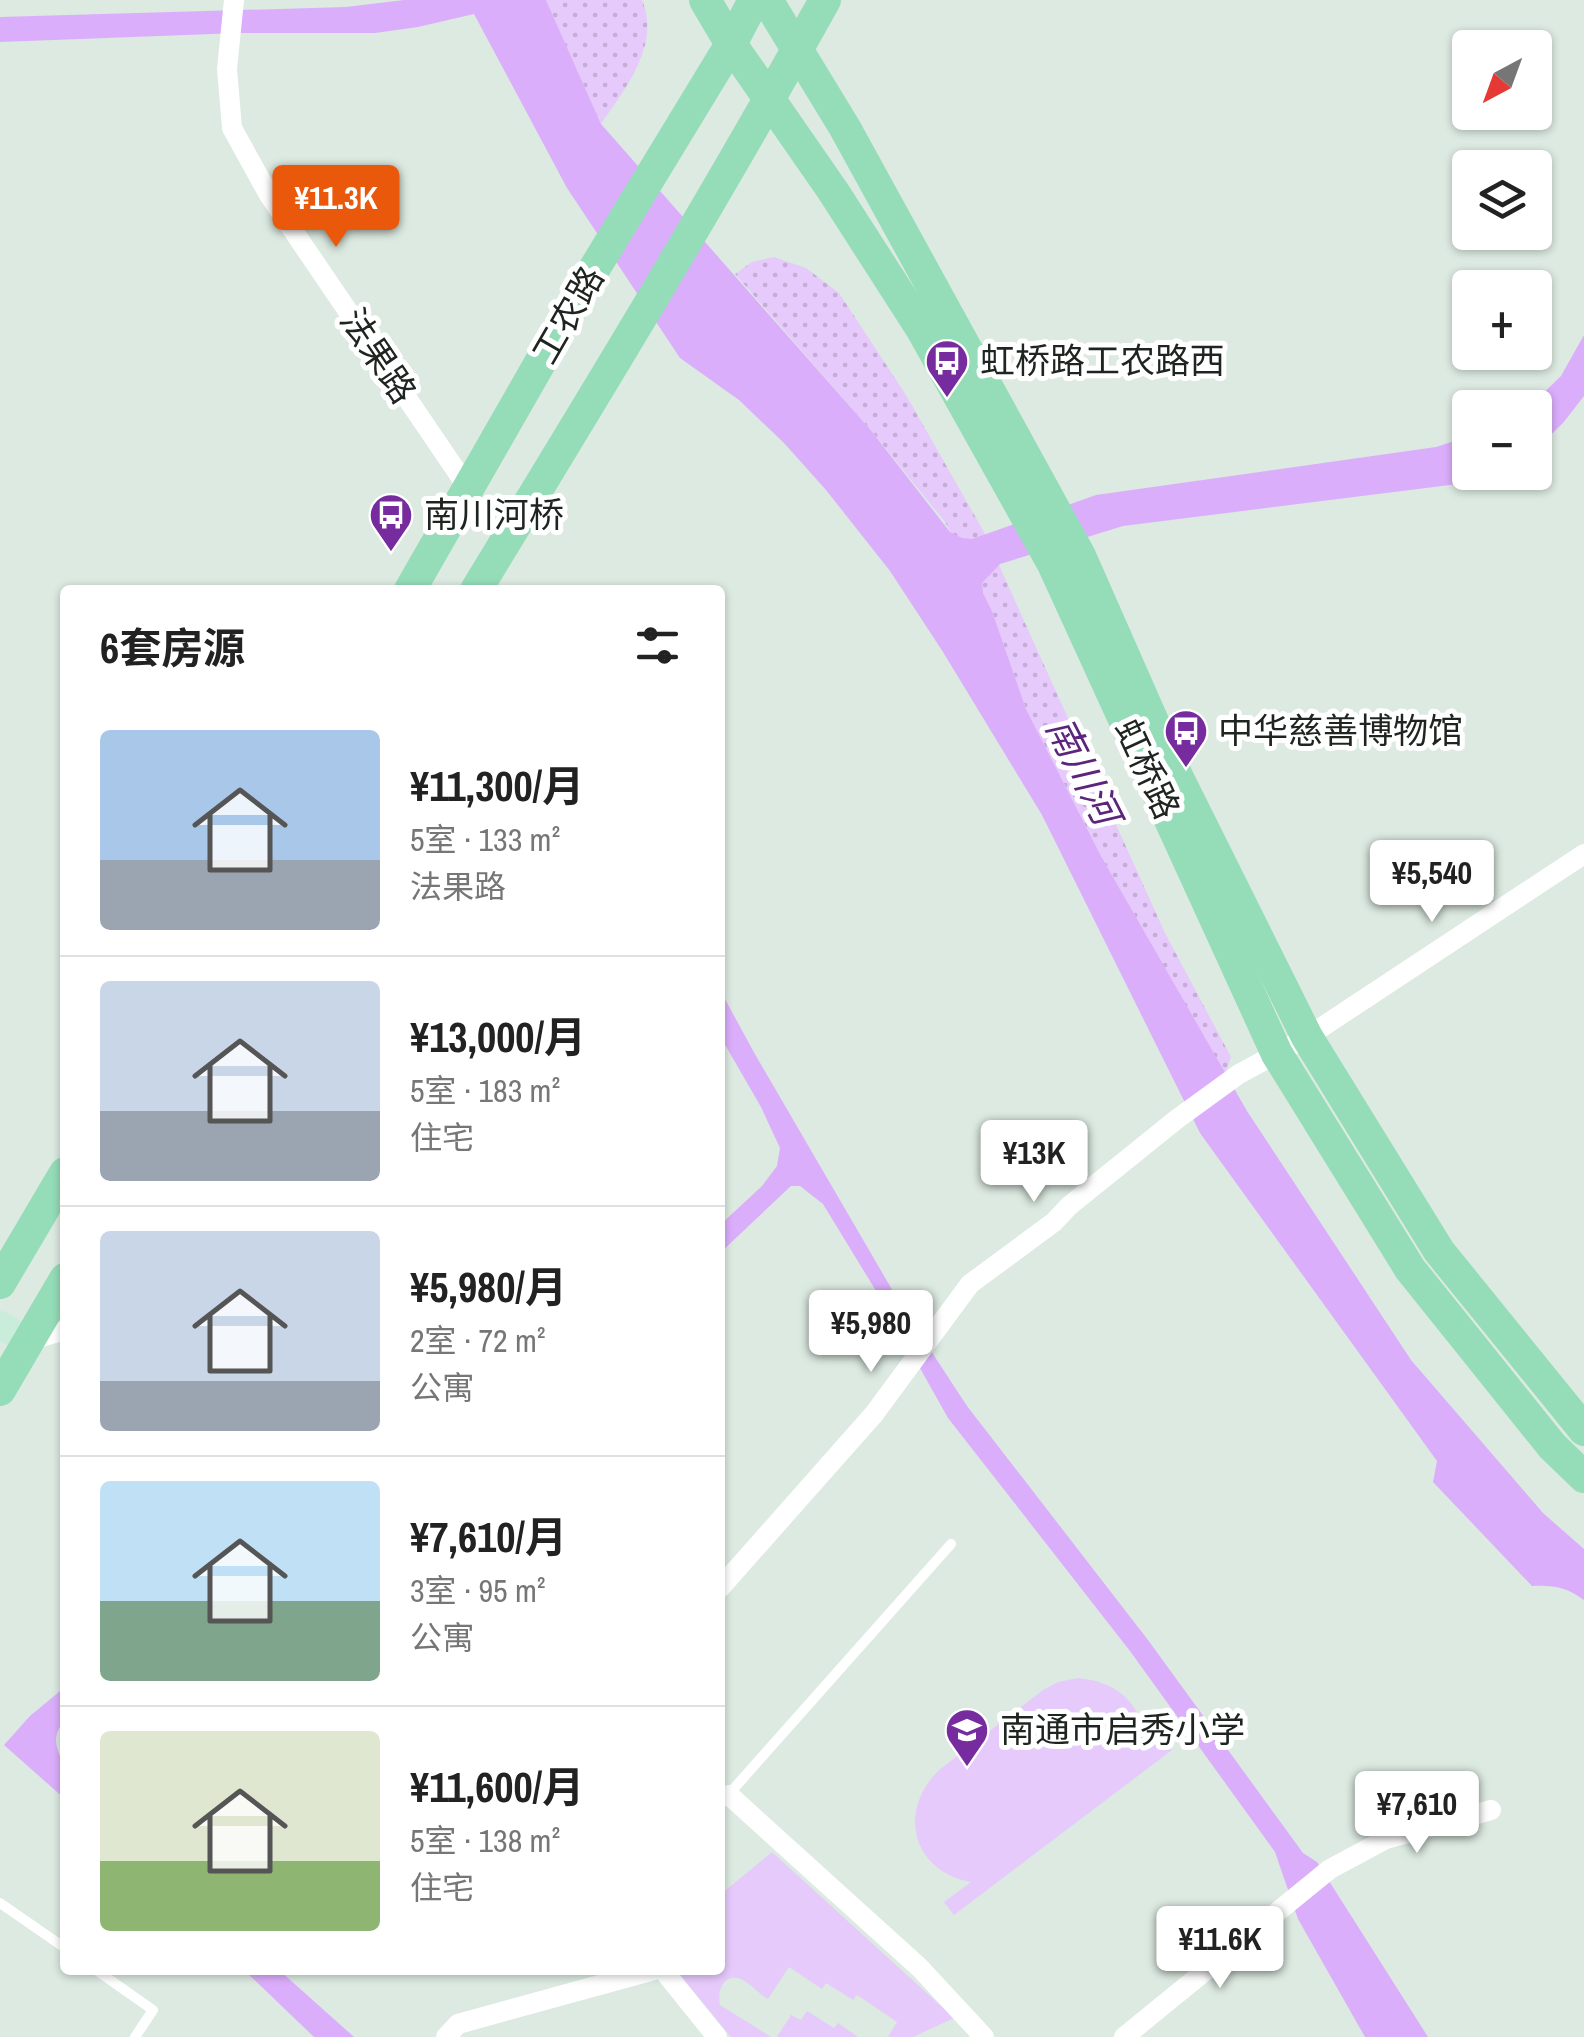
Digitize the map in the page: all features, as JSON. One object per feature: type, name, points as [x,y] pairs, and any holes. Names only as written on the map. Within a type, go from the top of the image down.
[{"type":"main road","name":"虹桥路","points":[[706,0],[1035,505]]},
{"type":"main road","name":"工农路","points":[[413,585],[588,280],[732,44],[754,0]]},
{"type":"main road","name":"虹桥路","points":[[767,0],[845,128],[1307,1037],[1438,1251],[1582,1425]]},
{"type":"main road","name":"工农路","points":[[479,585],[770,102],[825,0]]},
{"type":"main road","name":"虹桥路","points":[[1066,560],[1278,1054],[1410,1269],[1552,1446],[1584,1477]]},
{"type":"main road","points":[[0,1283],[60,1181]]},
{"type":"main road","points":[[0,1390],[14,1333],[60,1283]]},
{"type":"street","name":"法果路","points":[[234,0],[227,69],[232,128],[269,195],[468,488]]},
{"type":"street","points":[[725,1582],[874,1414],[970,1284],[1054,1222],[1177,1119],[1238,1074],[1307,1037],[1584,854]]},
{"type":"street","points":[[14,1333],[60,1330]]},
{"type":"street","points":[[725,1797],[920,1968],[984,2037]]},
{"type":"street","points":[[1124,2037],[1330,1869],[1386,1839],[1491,1810]]},
{"type":"street","points":[[446,2037],[458,2024],[636,1975]]},
{"type":"street","points":[[667,1975],[718,2037]]},
{"type":"lane","points":[[725,1795],[951,1544]]},
{"type":"lane","points":[[0,1902],[60,1944]]},
{"type":"lane","points":[[103,1975],[153,2010],[135,2037]]},
{"type":"shaded area","points":[[404,0],[546,0],[601,124],[869,428],[950,532],[962,538],[972,539],[1096,495],[1452,442],[1452,485],[1123,526],[1000,564],[982,583],[983,593],[1026,709],[1101,856],[1247,1111],[1411,1360],[1543,1513],[1584,1549],[1584,1600],[1560,1588],[1532,1586],[1433,1482],[1437,1461],[1200,1133],[1042,815],[943,652],[890,571],[784,443],[739,400],[680,358],[567,188],[474,14],[375,33],[239,33],[0,42],[0,17],[346,7]]},
{"type":"shaded area","points":[[546,0],[642,0],[647,17],[644,50],[630,81],[601,124]]},
{"type":"shaded area","points":[[774,257],[806,268],[839,293],[906,395],[984,532],[1165,933],[1231,1057],[1225,1074],[1101,856],[1026,709],[992,611],[945,522],[735,274],[752,262]]},
{"type":"shaded area","points":[[1584,335],[1584,396],[1552,434],[1552,390],[1547,390],[1561,376]]},
{"type":"shaded area","points":[[725,999],[901,1305],[967,1406],[1148,1640],[1303,1853],[1317,1862],[1428,2037],[1365,2037],[1298,1919],[1275,1852],[1130,1651],[948,1418],[823,1204],[800,1186],[791,1186],[725,1248],[725,1220],[777,1166],[780,1148],[725,1045]]},
{"type":"shaded area","points":[[1078,1678],[1106,1685],[1128,1700],[1140,1722],[1143,1751],[1162,1737],[1172,1750],[954,1915],[944,1902],[971,1882],[951,1876],[924,1853],[915,1821],[926,1786],[939,1770],[1043,1690]]},
{"type":"shaded area","points":[[60,1691],[60,1726],[56,1737],[60,1795],[4,1745]]},
{"type":"shaded area","points":[[772,1852],[954,2018],[913,2037],[888,2037],[897,2022],[857,1995],[853,2000],[826,1983],[822,1989],[789,1967],[768,1999],[741,1979],[723,1984],[720,2005],[771,2037],[731,2037],[680,1975],[725,1975],[725,1891]]},
{"type":"shaded area","points":[[249,1975],[285,1975],[354,2037],[314,2037]]},
{"type":"shaded area","points":[[807,2011],[834,2028],[838,2023],[858,2037],[777,2037],[791,2015],[801,2020]]},
{"type":"place","name":"虹桥路工农路西","points":[[947,399]]},
{"type":"place","name":"南川河桥","points":[[391,553]]},
{"type":"place","name":"中华慈善博物馆","points":[[1186,769]]},
{"type":"place","name":"南通市启秀小学","points":[[967,1768]]},
{"type":"water label","name":"南川河","points":[[1083,771]]}]
